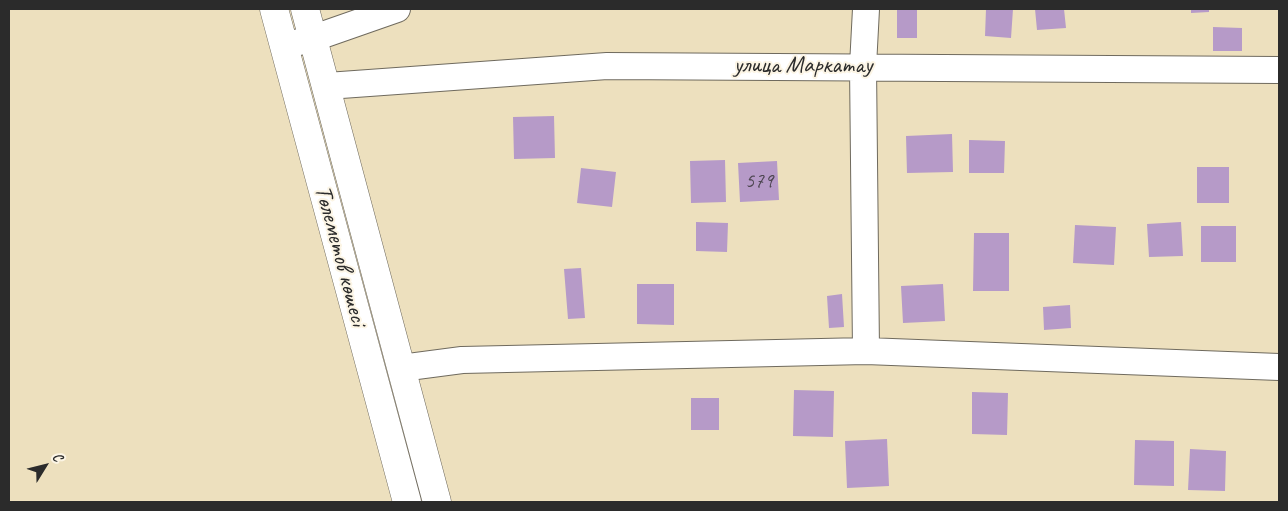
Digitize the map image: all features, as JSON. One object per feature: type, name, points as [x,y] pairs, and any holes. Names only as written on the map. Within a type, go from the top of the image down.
[{"type":"main road","name":"Төлеметов көшесі","points":[[274,9],[407,502]]},
{"type":"main road","name":"Төлеметов көшесі","points":[[305,9],[437,502]]},
{"type":"street","points":[[284,46],[314,38],[369,14],[397,9]]},
{"type":"street","points":[[866,9],[863,66],[866,351]]},
{"type":"street","name":"улица Маркатау","points":[[327,86],[607,66],[863,66],[1279,70]]},
{"type":"street","points":[[401,368],[462,360],[866,351],[1279,367]]},
{"type":"building","points":[[897,9],[917,9],[917,38],[897,38]]},
{"type":"building","points":[[986,9],[1013,9],[1011,38],[985,36]]},
{"type":"building","points":[[1035,9],[1064,9],[1066,28],[1037,30]]},
{"type":"building","points":[[1191,9],[1209,9],[1209,12],[1191,13]]},
{"type":"building","points":[[1213,27],[1242,28],[1242,51],[1213,51]]},
{"type":"building","points":[[554,116],[555,158],[514,159],[513,117]]},
{"type":"building","points":[[952,134],[953,172],[907,173],[906,136]]},
{"type":"building","points":[[969,140],[1005,141],[1004,173],[969,173]]},
{"type":"building","points":[[725,160],[726,202],[691,203],[690,161]]},
{"type":"building","points":[[777,161],[779,200],[740,202],[738,163]]},
{"type":"building","points":[[1197,167],[1229,167],[1229,203],[1197,203]]},
{"type":"building","points":[[581,168],[616,172],[612,207],[577,203]]},
{"type":"building","points":[[696,222],[728,223],[727,252],[696,251]]},
{"type":"building","points":[[1181,222],[1183,256],[1149,257],[1147,224]]},
{"type":"building","points":[[1075,225],[1116,227],[1114,265],[1073,263]]},
{"type":"building","points":[[1201,226],[1236,226],[1236,262],[1201,262]]},
{"type":"building","points":[[974,233],[1009,233],[1009,291],[973,291]]},
{"type":"building","points":[[581,268],[585,318],[568,319],[564,269]]},
{"type":"building","points":[[637,284],[674,284],[674,325],[637,324]]},
{"type":"building","points":[[943,284],[945,321],[903,323],[901,286]]},
{"type":"building","points":[[842,294],[844,327],[829,328],[827,296]]},
{"type":"building","points":[[1070,305],[1071,328],[1044,330],[1043,307]]},
{"type":"building","points":[[794,390],[834,391],[833,437],[793,436]]},
{"type":"building","points":[[972,392],[1008,393],[1007,435],[972,434]]},
{"type":"building","points":[[691,398],[719,398],[719,430],[691,430]]},
{"type":"building","points":[[887,439],[889,486],[847,488],[845,441]]},
{"type":"building","points":[[1135,440],[1174,441],[1174,486],[1134,485]]},
{"type":"building","points":[[1190,449],[1226,451],[1225,491],[1188,490]]}]
